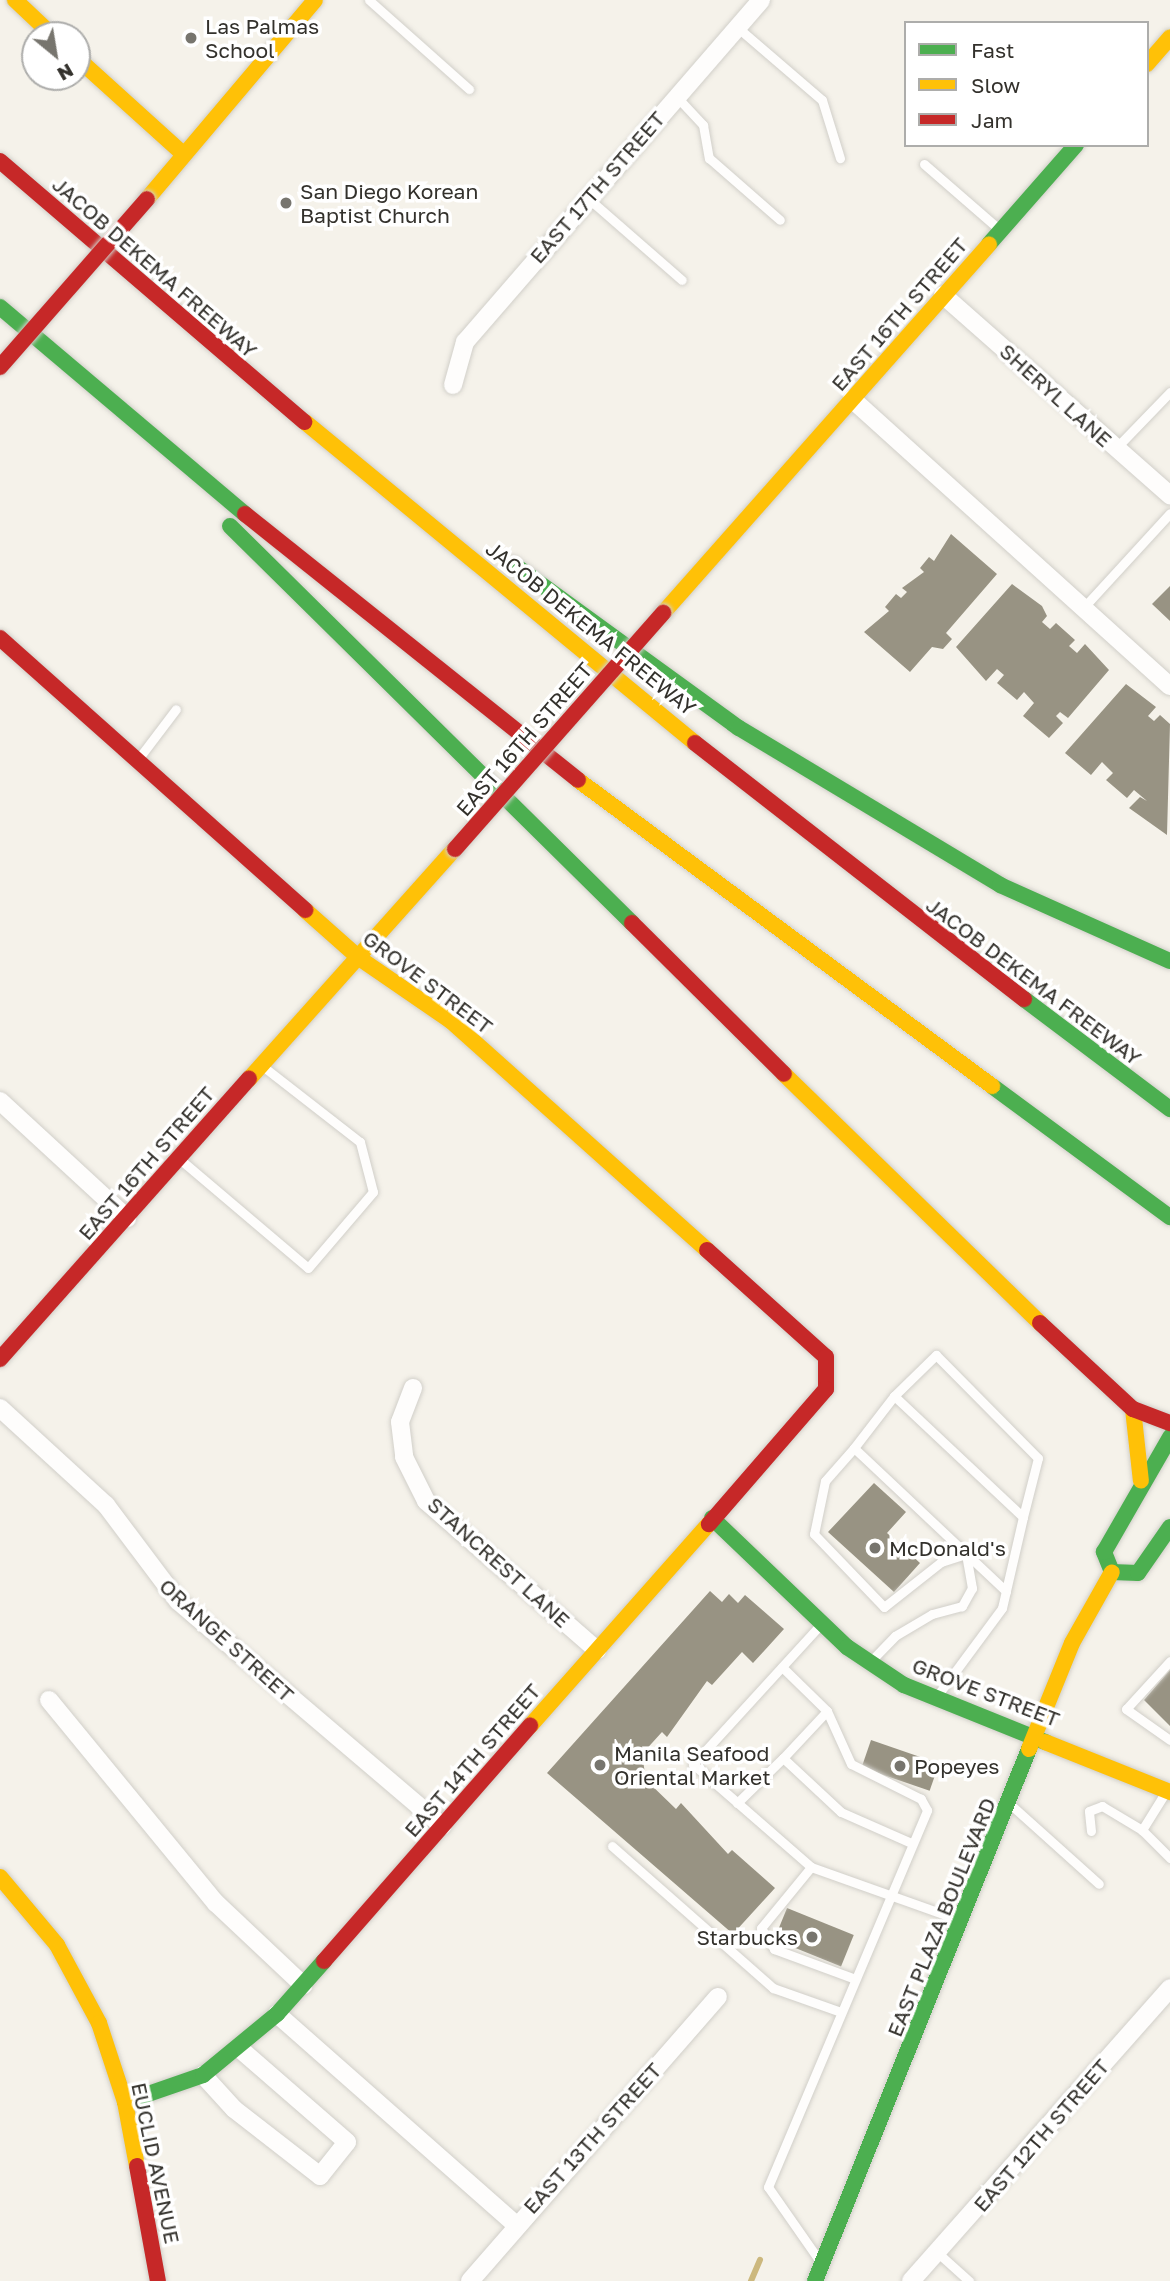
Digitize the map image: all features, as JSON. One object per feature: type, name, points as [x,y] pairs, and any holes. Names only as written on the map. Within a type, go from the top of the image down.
[{"type":"main road","points":[[15,0],[37,21]]},
{"type":"main road","points":[[0,367],[147,199],[181,152],[315,0]]},
{"type":"main road","points":[[1149,62],[1170,39]]},
{"type":"main road","points":[[91,71],[181,152]]},
{"type":"main road","name":"EAST 16TH STREET","points":[[0,1359],[260,1065],[359,958],[1074,147]]},
{"type":"main road","name":"JACOB DEKEMA FREEWAY","points":[[0,161],[211,344],[843,864],[1170,1109]]},
{"type":"main road","points":[[0,307],[104,401],[974,1261],[1133,1409],[1170,1423]]},
{"type":"main road","points":[[211,344],[426,496]]},
{"type":"main road","points":[[104,401],[592,791],[1170,1217]]},
{"type":"main road","points":[[499,553],[739,728],[1000,885],[1170,961]]},
{"type":"main road","name":"GROVE STREET","points":[[0,638],[359,958],[452,1021],[826,1357],[826,1389],[817,1401]]},
{"type":"main road","name":"EAST 14TH STREET","points":[[125,2102],[203,2075],[241,2050],[277,2014],[817,1401]]},
{"type":"main road","points":[[1133,1409],[1141,1481]]},
{"type":"main road","points":[[1170,1437],[1141,1481],[1104,1552],[1112,1572],[1138,1573],[1170,1527]]},
{"type":"main road","name":"GROVE STREET","points":[[712,1518],[822,1623],[870,1662],[936,1698],[1038,1734],[1169,1787]]},
{"type":"main road","name":"EAST PLAZA BOULEVARD","points":[[815,2281],[1010,1804],[1072,1643],[1112,1572]]},
{"type":"main road","name":"EUCLID AVENUE","points":[[0,1877],[57,1945],[99,2024],[125,2102],[158,2281]]},
{"type":"street","name":"EAST 17TH STREET","points":[[453,385],[465,342],[761,0]]},
{"type":"street","name":"SHERYL LANE","points":[[943,295],[1170,495]]},
{"type":"street","points":[[852,399],[1170,685]]},
{"type":"street","points":[[0,1101],[127,1218]]},
{"type":"street","name":"STANCREST LANE","points":[[412,1388],[400,1422],[404,1457],[426,1501],[597,1650]]},
{"type":"street","name":"ORANGE STREET","points":[[0,1408],[106,1505],[178,1601],[442,1826]]},
{"type":"street","points":[[49,1700],[216,1903],[303,1984]]},
{"type":"street","name":"EAST 12TH STREET","points":[[911,2281],[1170,1988]]},
{"type":"street","name":"EAST 13TH STREET","points":[[470,2281],[515,2224],[718,1997]]},
{"type":"street","points":[[277,2014],[515,2224]]},
{"type":"street","points":[[203,2075],[234,2109],[320,2176],[347,2143],[241,2050]]},
{"type":"lane","points":[[369,0],[469,89]]},
{"type":"lane","points":[[737,27],[822,100],[840,158]]},
{"type":"lane","points":[[676,96],[703,125],[709,158],[780,220]]},
{"type":"lane","points":[[924,164],[1001,231]]},
{"type":"lane","points":[[587,198],[682,280]]},
{"type":"lane","points":[[1116,449],[1170,392]]},
{"type":"lane","points":[[1084,607],[1170,513]]},
{"type":"lane","points":[[137,760],[176,709]]},
{"type":"lane","points":[[179,1158],[308,1268],[373,1192],[360,1142],[260,1065]]},
{"type":"lane","points":[[936,1698],[1002,1608],[1038,1458],[936,1355],[894,1396],[855,1448],[825,1480],[814,1534],[884,1607],[941,1562],[966,1554]]},
{"type":"lane","points":[[894,1396],[1023,1517]]},
{"type":"lane","points":[[855,1448],[1006,1591]]},
{"type":"lane","points":[[870,1662],[895,1636],[932,1614],[962,1606],[972,1588],[966,1554]]},
{"type":"lane","points":[[822,1623],[694,1764],[811,1867],[888,1898],[962,1921]]},
{"type":"lane","points":[[1170,1661],[1126,1709],[1170,1740]]},
{"type":"lane","points":[[782,1667],[827,1711],[850,1764],[921,1799],[927,1811],[909,1842],[768,2187],[822,2264]]},
{"type":"lane","points":[[737,1802],[827,1711]]},
{"type":"lane","points":[[783,1758],[841,1812],[909,1842]]},
{"type":"lane","points":[[1142,1830],[1169,1787]]},
{"type":"lane","points":[[1010,1804],[1098,1884]]},
{"type":"lane","points":[[1091,1831],[1090,1811],[1102,1806],[1142,1830],[1170,1858]]},
{"type":"lane","points":[[612,1846],[773,1988],[841,2012]]},
{"type":"lane","points":[[811,1867],[761,1928],[774,1949],[855,1979]]},
{"type":"lane","points":[[938,2253],[969,2281]]},
{"type":"building","points":[[951,534],[997,574],[946,633],[952,639],[943,649],[932,647],[910,672],[864,632],[889,611],[885,607],[896,594],[901,598],[907,592],[902,588],[924,572],[920,568],[929,557],[934,561]]},
{"type":"building","points":[[1012,584],[1042,606],[1047,616],[1042,622],[1050,629],[1056,623],[1075,640],[1069,646],[1077,653],[1085,644],[1109,670],[1068,718],[1060,712],[1056,716],[1063,723],[1049,738],[1023,716],[1034,703],[1024,692],[1017,700],[997,683],[1004,675],[997,669],[986,681],[956,647]]},
{"type":"building","points":[[1170,586],[1170,621],[1152,604]]},
{"type":"building","points":[[1126,684],[1156,707],[1148,716],[1154,721],[1160,715],[1170,724],[1167,835],[1129,808],[1140,797],[1147,801],[1134,790],[1127,798],[1106,780],[1113,773],[1102,762],[1091,775],[1065,753]]},
{"type":"building","name":"McDonald's","points":[[874,1483],[906,1512],[887,1533],[920,1563],[894,1592],[828,1532]]},
{"type":"building","points":[[710,1591],[722,1602],[729,1594],[738,1603],[745,1595],[784,1629],[753,1663],[742,1652],[712,1685],[707,1681],[667,1737],[662,1732],[642,1754],[646,1780],[676,1809],[681,1803],[728,1854],[732,1850],[775,1888],[733,1934],[547,1773]]},
{"type":"building","points":[[1170,1670],[1170,1726],[1144,1700]]},
{"type":"building","name":"Popeyes","points":[[871,1740],[939,1763],[930,1791],[862,1767]]},
{"type":"building","name":"Starbucks","points":[[787,1908],[854,1935],[841,1966],[774,1940]]},
{"type":"waterway","points":[[751,2281],[760,2260]]},
{"type":"traffic: fast","points":[[989,244],[1074,147]]},
{"type":"traffic: fast","points":[[0,307],[245,514]]},
{"type":"traffic: fast","points":[[230,526],[632,923]]},
{"type":"traffic: fast","points":[[513,564],[739,728],[1000,885],[1170,961]]},
{"type":"traffic: fast","points":[[1024,999],[1170,1109]]},
{"type":"traffic: fast","points":[[992,1086],[1170,1217]]},
{"type":"traffic: fast","points":[[1112,1572],[1104,1552],[1170,1437]]},
{"type":"traffic: fast","points":[[712,1518],[847,1647],[904,1685],[1045,1742]]},
{"type":"traffic: fast","points":[[1112,1572],[1138,1573],[1170,1527]]},
{"type":"traffic: fast","points":[[815,2281],[1029,1749]]},
{"type":"traffic: fast","points":[[125,2102],[203,2075],[277,2014],[324,1961]]},
{"type":"traffic: slow","points":[[15,0],[37,21]]},
{"type":"traffic: slow","points":[[147,199],[315,0]]},
{"type":"traffic: slow","points":[[1149,62],[1170,38]]},
{"type":"traffic: slow","points":[[91,71],[181,152]]},
{"type":"traffic: slow","points":[[663,613],[989,244]]},
{"type":"traffic: slow","points":[[305,422],[695,743]]},
{"type":"traffic: slow","points":[[578,780],[992,1086]]},
{"type":"traffic: slow","points":[[249,1079],[455,849]]},
{"type":"traffic: slow","points":[[305,910],[359,958],[451,1021],[707,1250]]},
{"type":"traffic: slow","points":[[784,1074],[1040,1323]]},
{"type":"traffic: slow","points":[[1133,1409],[1141,1481]]},
{"type":"traffic: slow","points":[[530,1726],[709,1524]]},
{"type":"traffic: slow","points":[[1029,1749],[1072,1643],[1112,1572]]},
{"type":"traffic: slow","points":[[1045,1742],[1170,1792]]},
{"type":"traffic: slow","points":[[0,1877],[57,1945],[99,2023],[125,2102],[137,2166]]},
{"type":"traffic: jam","points":[[0,161],[305,422]]},
{"type":"traffic: jam","points":[[0,367],[147,199]]},
{"type":"traffic: jam","points":[[245,514],[578,780]]},
{"type":"traffic: jam","points":[[455,849],[663,613]]},
{"type":"traffic: jam","points":[[0,638],[305,910]]},
{"type":"traffic: jam","points":[[695,743],[1024,999]]},
{"type":"traffic: jam","points":[[632,923],[784,1074]]},
{"type":"traffic: jam","points":[[0,1359],[249,1079]]},
{"type":"traffic: jam","points":[[707,1250],[826,1357],[826,1389],[709,1524]]},
{"type":"traffic: jam","points":[[1040,1323],[1133,1409],[1170,1423]]},
{"type":"traffic: jam","points":[[324,1961],[530,1726]]},
{"type":"traffic: jam","points":[[137,2166],[158,2281]]},
{"type":"place","name":"Las Palmas School","points":[[191,38]]},
{"type":"place","name":"San Diego Korean Baptist Church","points":[[286,203]]},
{"type":"place","name":"McDonald's","points":[[875,1548]]},
{"type":"place","name":"Manila Seafood Oriental Market","points":[[600,1765]]},
{"type":"place","name":"Popeyes","points":[[900,1766]]},
{"type":"place","name":"Starbucks","points":[[812,1937]]}]
